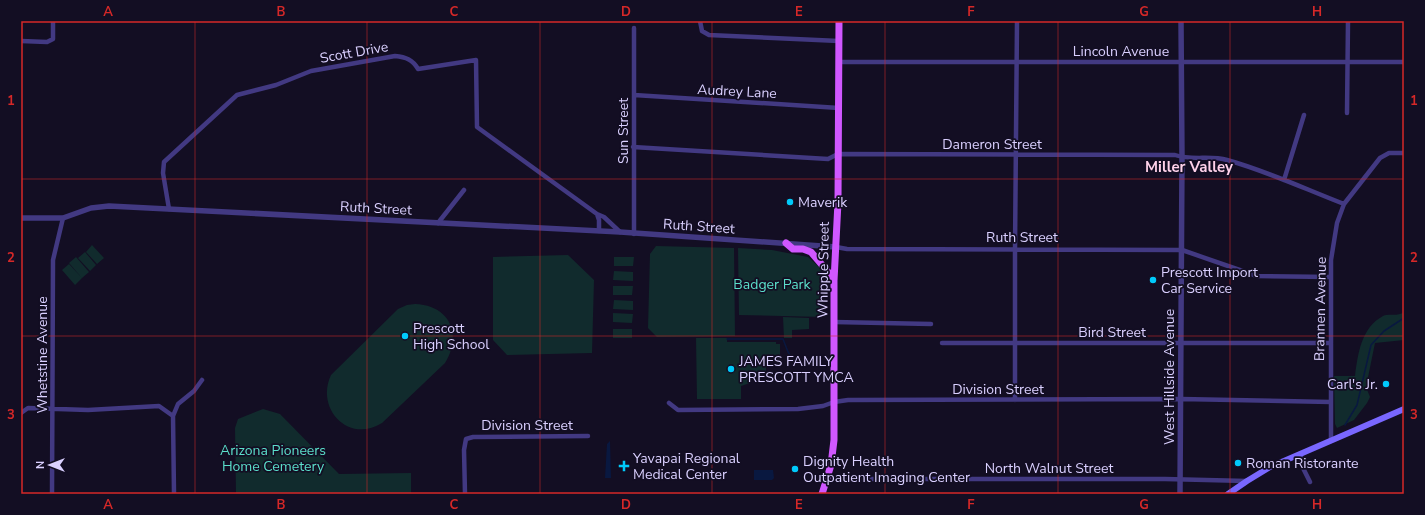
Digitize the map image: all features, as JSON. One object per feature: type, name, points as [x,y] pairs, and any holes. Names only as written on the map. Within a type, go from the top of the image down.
[{"type":"main road","name":"Whipple Street","points":[[822,494],[828,479],[834,440],[834,279],[839,108],[839,21]]},
{"type":"main road","points":[[786,243],[793,248],[811,252],[834,279]]},
{"type":"main road","points":[[1228,494],[1270,467],[1404,409]]},
{"type":"street","points":[[21,41],[47,42],[53,39],[53,21]]},
{"type":"street","points":[[700,21],[702,32],[709,35],[839,41]]},
{"type":"street","points":[[1015,400],[1017,21]]},
{"type":"street","name":"West Hillside Avenue","points":[[1180,494],[1180,343],[1182,250],[1181,21]]},
{"type":"street","points":[[1347,113],[1348,21]]},
{"type":"street","name":"Sun Street","points":[[634,28],[634,234]]},
{"type":"street","name":"Scott Drive","points":[[169,209],[163,173],[164,162],[237,95],[276,85],[311,71],[396,56],[406,57],[415,64],[418,69],[476,60],[477,127],[597,214],[604,217],[620,232]]},
{"type":"street","name":"Lincoln Avenue","points":[[839,62],[1404,62]]},
{"type":"street","name":"Audrey Lane","points":[[634,95],[839,108]]},
{"type":"street","points":[[1284,180],[1304,115]]},
{"type":"street","name":"Dameron Street","points":[[633,147],[824,159],[828,159],[838,154],[1175,155],[1182,158],[1226,160],[1284,180],[1344,204]]},
{"type":"street","name":"Brannen Avenue","points":[[1331,441],[1331,277],[1333,242],[1337,223],[1344,204],[1380,158],[1389,153],[1404,153]]},
{"type":"street","points":[[438,223],[464,190]]},
{"type":"street","name":"Ruth Street","points":[[21,218],[63,218],[91,208],[110,206],[620,232],[786,243],[847,249],[1182,250],[1257,276],[1331,277]]},
{"type":"street","points":[[597,214],[599,220],[599,231]]},
{"type":"street","name":"Whetstine Avenue","points":[[52,494],[53,260],[63,218]]},
{"type":"street","points":[[834,322],[931,324]]},
{"type":"street","name":"Bird Street","points":[[942,343],[1330,343]]},
{"type":"street","points":[[174,494],[174,416],[178,404],[194,390],[202,380]]},
{"type":"street","name":"Division Street","points":[[669,403],[678,410],[778,409],[823,406],[834,402],[848,400],[1181,399],[1331,402]]},
{"type":"street","points":[[21,413],[28,408],[107,409],[159,406],[174,416]]},
{"type":"street","name":"Division Street","points":[[465,494],[464,450],[466,439],[473,436],[588,436]]},
{"type":"street","points":[[1301,454],[1301,464],[1310,482]]},
{"type":"street","name":"North Walnut Street","points":[[828,479],[1180,479],[1247,481]]},
{"type":"green space","points":[[92,245],[104,258],[97,264],[86,252]]},
{"type":"green space","points":[[656,246],[734,248],[735,336],[657,337],[648,328],[650,254]]},
{"type":"green space","name":"Badger Park","points":[[738,248],[772,250],[808,257],[819,267],[824,276],[823,317],[739,315]]},
{"type":"green space","points":[[85,252],[96,265],[90,271],[78,258]]},
{"type":"green space","points":[[568,255],[594,280],[592,353],[507,355],[493,340],[493,257]]},
{"type":"green space","points":[[76,257],[89,272],[82,278],[69,263]]},
{"type":"green space","points":[[614,257],[634,257],[633,266],[614,266]]},
{"type":"green space","points":[[69,264],[82,278],[75,285],[62,270]]},
{"type":"green space","points":[[614,271],[633,272],[633,281],[613,280]]},
{"type":"green space","points":[[613,286],[633,286],[632,295],[613,295]]},
{"type":"green space","points":[[614,300],[633,301],[633,310],[613,309]]},
{"type":"green space","points":[[415,304],[427,306],[437,310],[444,315],[450,323],[453,342],[445,363],[382,423],[370,428],[358,429],[347,426],[338,420],[331,411],[327,388],[331,375],[398,309],[407,305]]},
{"type":"green space","points":[[1404,312],[1404,340],[1375,343],[1366,387],[1370,397],[1354,420],[1337,428],[1335,424],[1334,376],[1355,376],[1359,351],[1365,334],[1370,327],[1383,316]]},
{"type":"green space","points":[[613,313],[633,314],[632,323],[613,322]]},
{"type":"green space","points":[[783,317],[809,318],[809,329],[792,330],[792,338],[784,338]]},
{"type":"green space","points":[[613,329],[632,329],[632,338],[613,338]]},
{"type":"green space","name":"JAMES FAMILY PRESCOTT YMCA","points":[[696,338],[727,338],[727,342],[776,342],[776,344],[780,344],[780,358],[776,358],[775,362],[766,362],[766,377],[753,377],[750,383],[741,386],[741,399],[697,399]]},
{"type":"green space","name":"Arizona Pioneers Home Cemetery","points":[[263,409],[280,414],[339,474],[411,473],[411,494],[236,494],[235,428],[238,419]]},
{"type":"water","points":[[610,441],[611,478],[605,478],[607,444]]},
{"type":"water","points":[[754,470],[773,470],[774,478],[772,480],[754,480]]},
{"type":"waterway","points":[[1345,425],[1357,405],[1371,345],[1384,331],[1404,318]]},
{"type":"waterway","points":[[727,339],[783,339],[792,358]]},
{"type":"place","name":"Maverik","points":[[790,202]]},
{"type":"place","name":"Prescott Import Car Service","points":[[1153,280]]},
{"type":"place","name":"Prescott High School","points":[[405,336]]},
{"type":"place","name":"JAMES FAMILY PRESCOTT YMCA","points":[[731,369]]},
{"type":"place","name":"Carl's Jr.","points":[[1386,384]]},
{"type":"place","name":"Roman Ristorante","points":[[1238,463]]},
{"type":"place","name":"Yavapai Regional Medical Center","points":[[624,466]]},
{"type":"place","name":"Dignity Health Outpatient Imaging Center","points":[[795,469]]},
{"type":"district","name":"Miller Valley","points":[[1189,167]]}]
